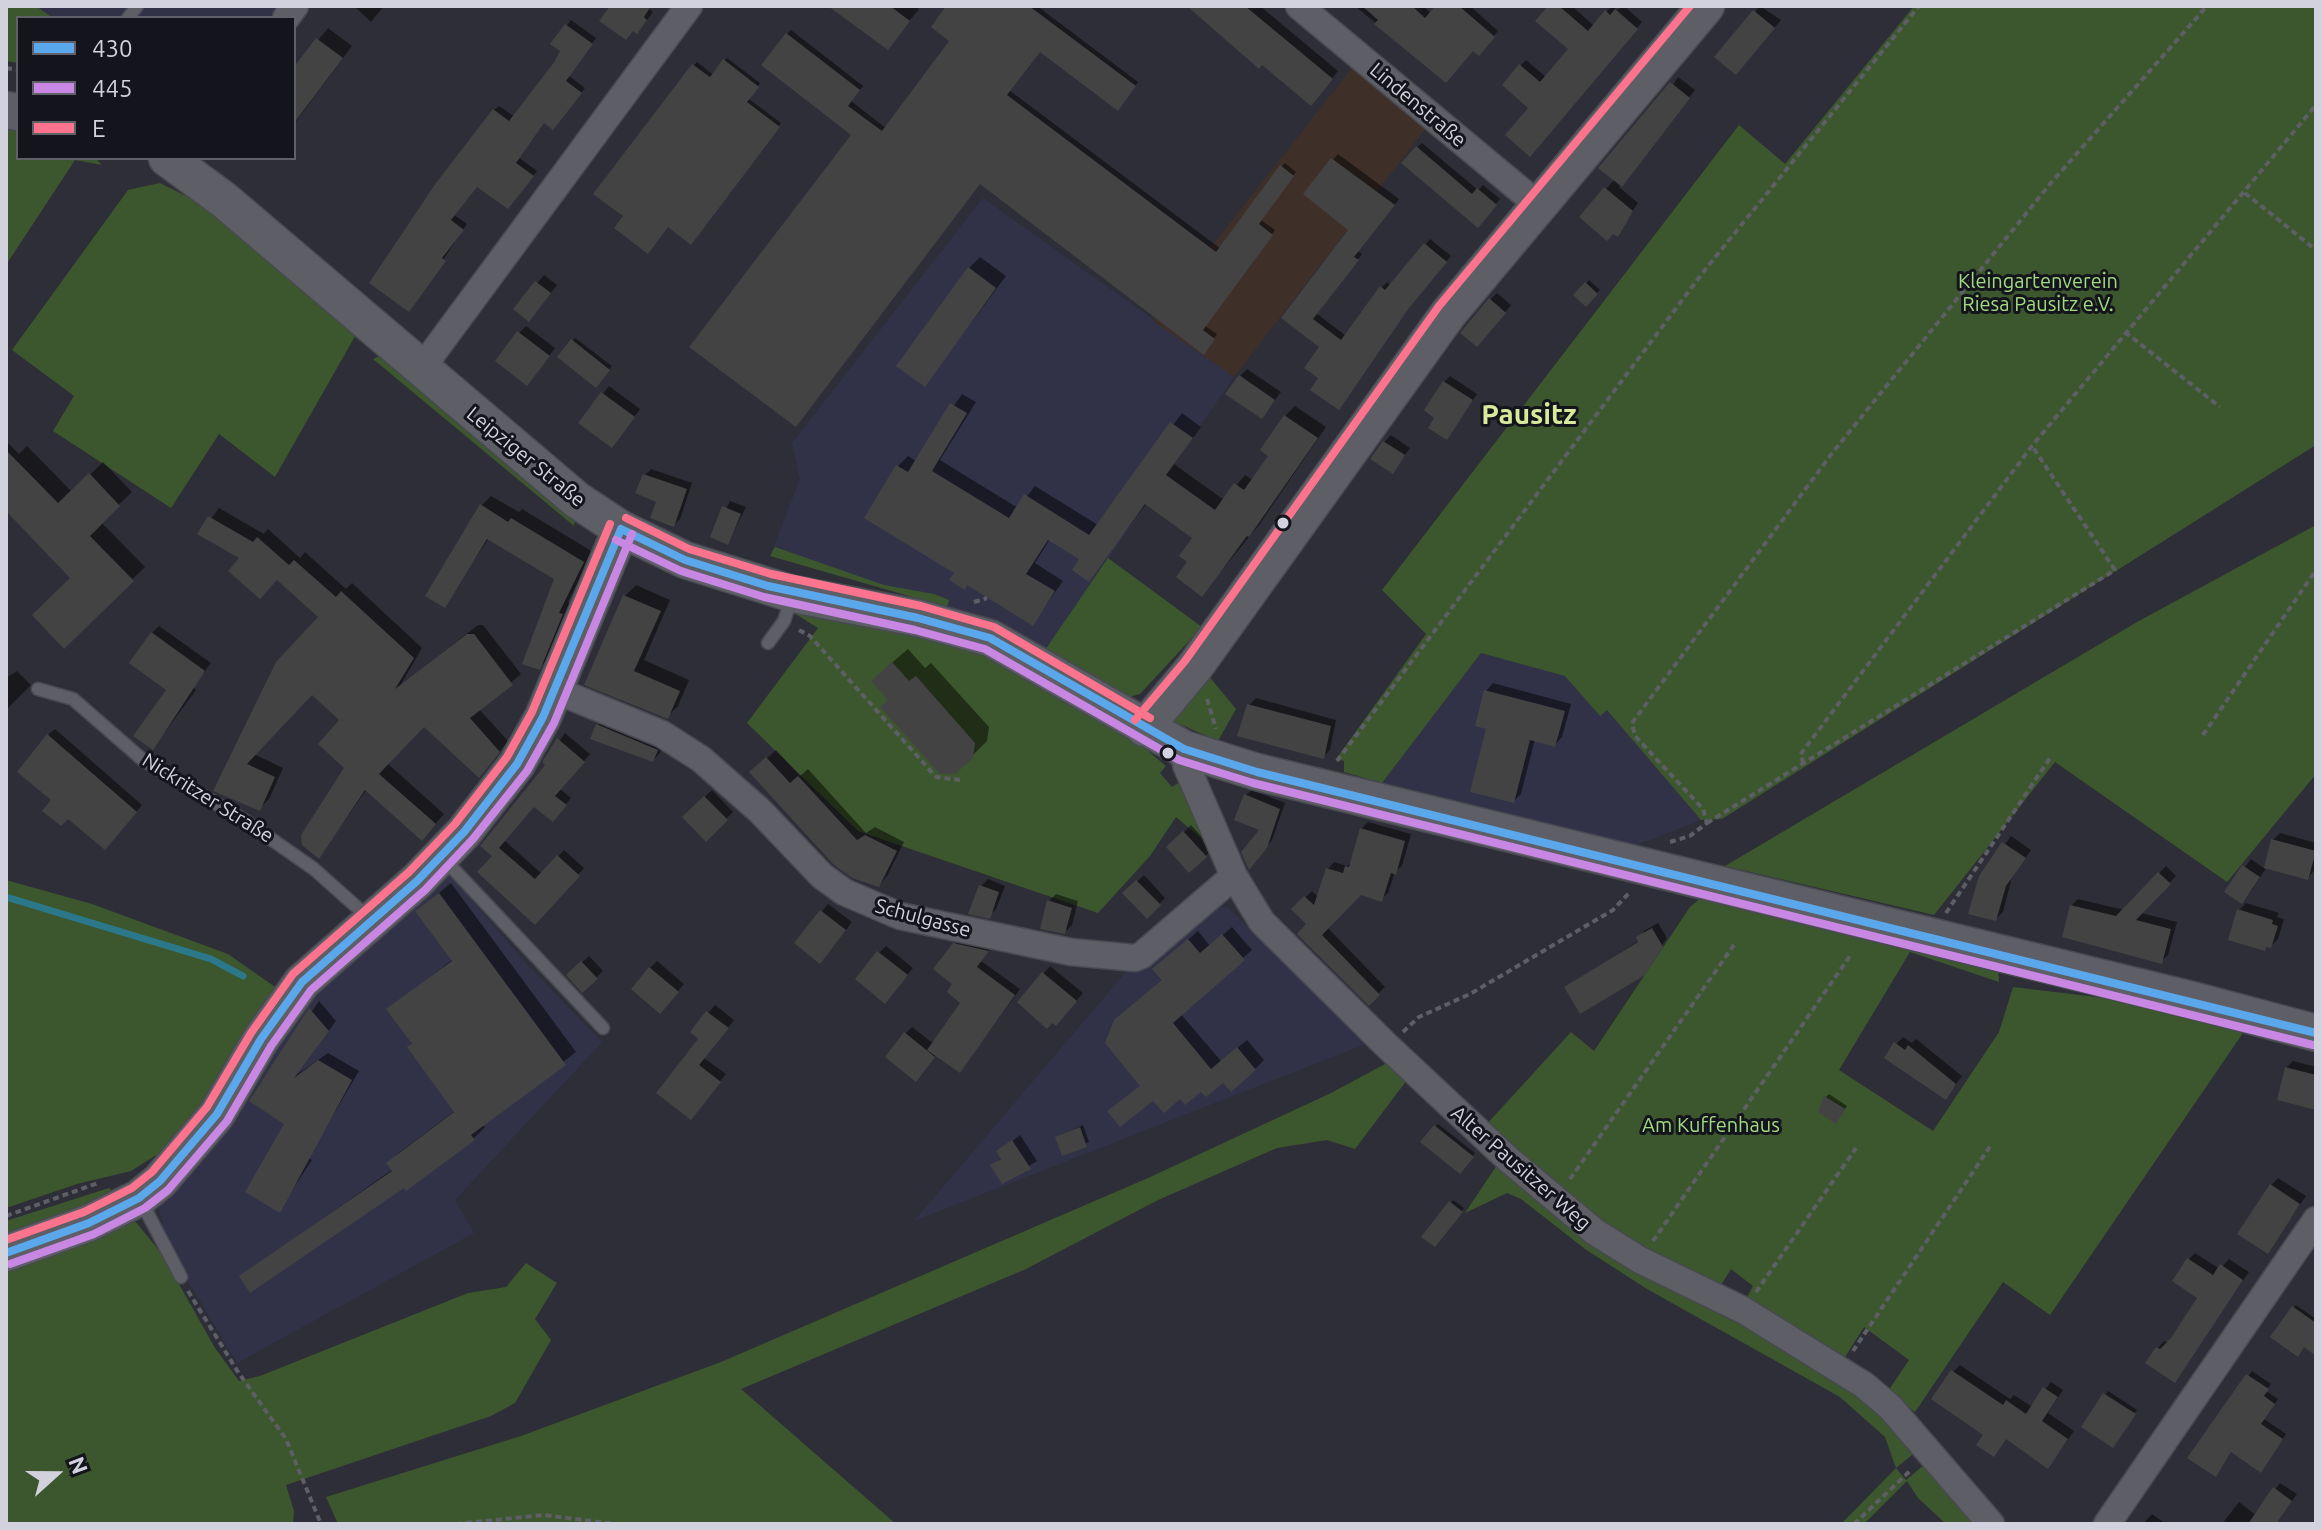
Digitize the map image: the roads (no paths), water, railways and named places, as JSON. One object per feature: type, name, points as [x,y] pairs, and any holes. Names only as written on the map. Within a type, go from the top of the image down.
[{"type":"street","points":[[421,369],[689,6]]},
{"type":"street","name":"Lindenstraße","points":[[1299,6],[1537,204]]},
{"type":"street","points":[[1144,728],[1194,668],[1448,314],[1537,204],[1706,6]]},
{"type":"street","name":"Leipziger Straße","points":[[172,160],[532,464],[621,529],[788,607],[918,618],[990,638],[1144,728],[1199,754],[1320,788],[2192,1000],[2316,1033]]},
{"type":"street","points":[[6,1253],[89,1223],[139,1198],[181,1161],[217,1114],[261,1039],[302,982],[442,857],[491,801],[517,764],[555,690],[621,529]]},
{"type":"street","name":"Schulgasse","points":[[555,690],[662,734],[701,759],[760,811],[822,876],[844,892],[900,916],[1071,952],[1135,958],[1234,876]]},
{"type":"street","name":"Alter Pausitzer Weg","points":[[1199,754],[1186,765],[1234,876],[1262,922],[1385,1044],[1555,1201],[1595,1232],[1640,1260],[1743,1310],[1843,1370],[1890,1407],[1991,1524]]},
{"type":"street","points":[[2107,1524],[2316,1220]]},
{"type":"lane","points":[[768,643],[788,607]]},
{"type":"lane","name":"Nickritzer Straße","points":[[38,689],[73,699],[143,760],[244,820],[314,869],[371,920]]},
{"type":"lane","points":[[442,857],[603,1028]]},
{"type":"lane","points":[[139,1198],[181,1277]]},
{"type":"waterway","points":[[6,897],[211,959],[243,976]]},
{"type":"district","name":"Pausitz","points":[[1529,415]]},
{"type":"park label","name":"Kleingartenverein Riesa Pausitz e.V.","points":[[2038,292]]},
{"type":"park label","name":"Am Kuffenhaus","points":[[1711,1125]]}]
